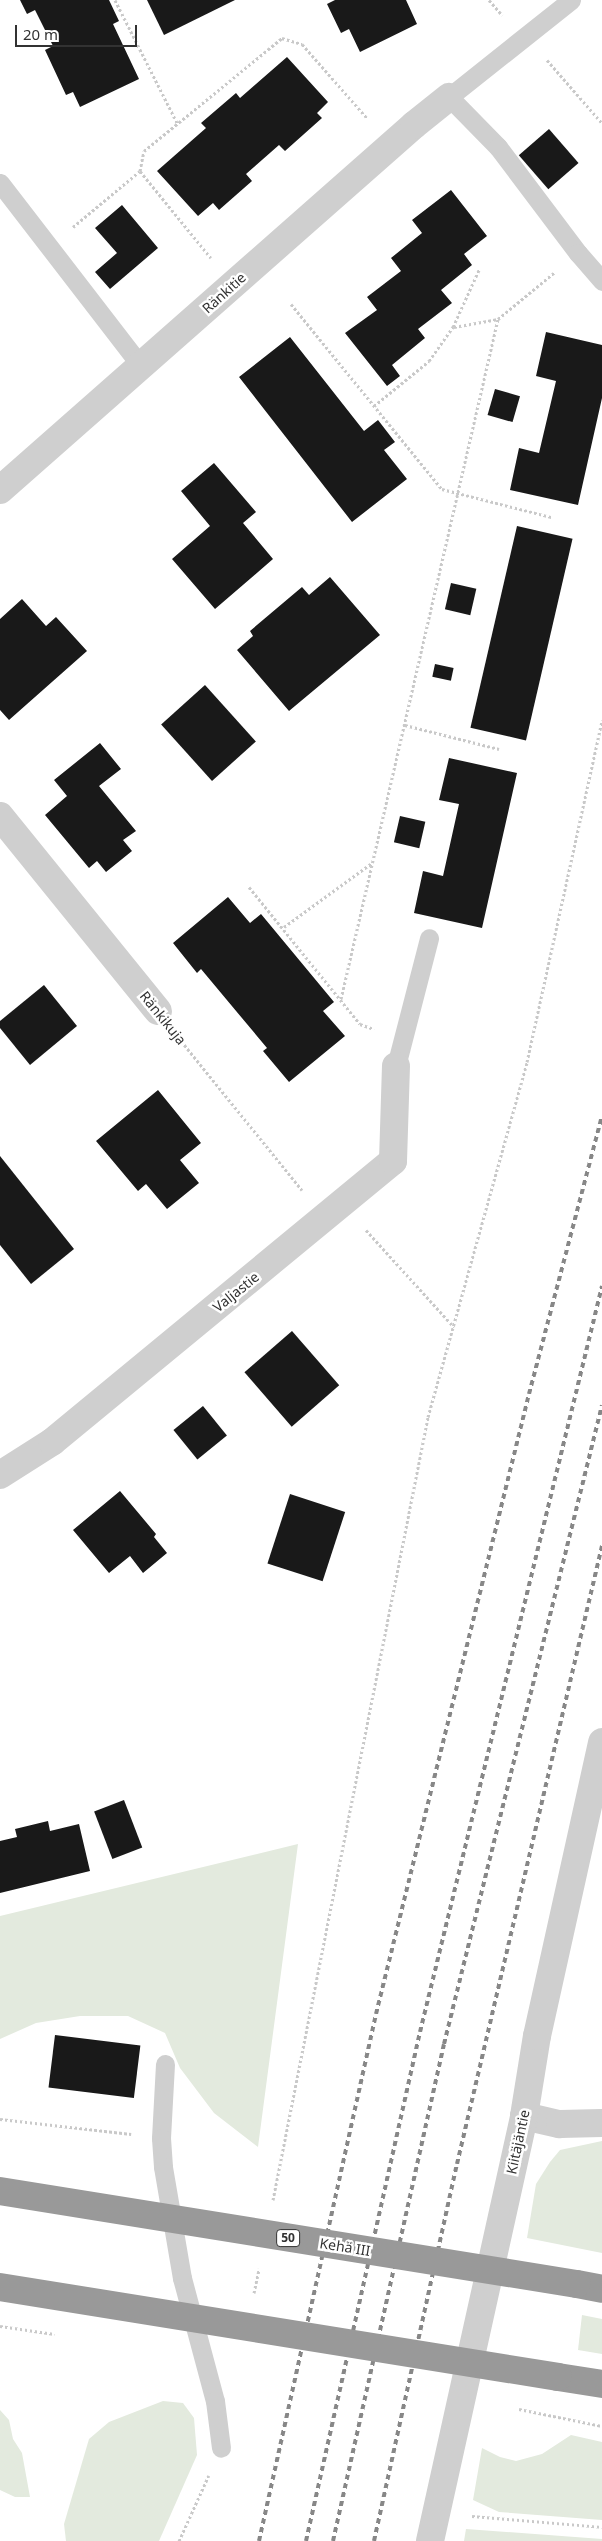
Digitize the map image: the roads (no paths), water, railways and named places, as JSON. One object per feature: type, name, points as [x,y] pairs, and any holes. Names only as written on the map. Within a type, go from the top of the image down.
[{"type":"highway","name":"Kehä III","points":[[0,2191],[589,2286]]},
{"type":"highway","points":[[0,2287],[602,2384]]},
{"type":"street","name":"Ränkitie","points":[[0,490],[414,125],[449,97]]},
{"type":"street","name":"Ränkikuja","points":[[0,816],[158,1011]]},
{"type":"street","name":"Valjastie","points":[[0,1475],[52,1442],[393,1161],[396,1066]]},
{"type":"street","name":"Kiitäjäntie","points":[[430,2541],[524,2116],[537,2036],[592,1823],[602,1742]]},
{"type":"street","points":[[524,2116],[560,2124],[602,2123]]},
{"type":"lane","points":[[571,0],[449,97],[498,147],[578,253],[602,281]]},
{"type":"lane","points":[[0,183],[141,366]]},
{"type":"lane","points":[[396,1066],[428,938]]},
{"type":"lane","points":[[165,2064],[161,2138],[163,2167],[182,2278],[215,2401],[221,2448]]},
{"type":"railway","points":[[259,2541],[376,2014],[529,1394],[602,1116]]},
{"type":"railway","points":[[306,2541],[420,2032],[602,1286]]},
{"type":"railway","points":[[333,2541],[444,2044],[602,1405]]},
{"type":"railway","points":[[374,2541],[457,2164],[602,1546]]}]
